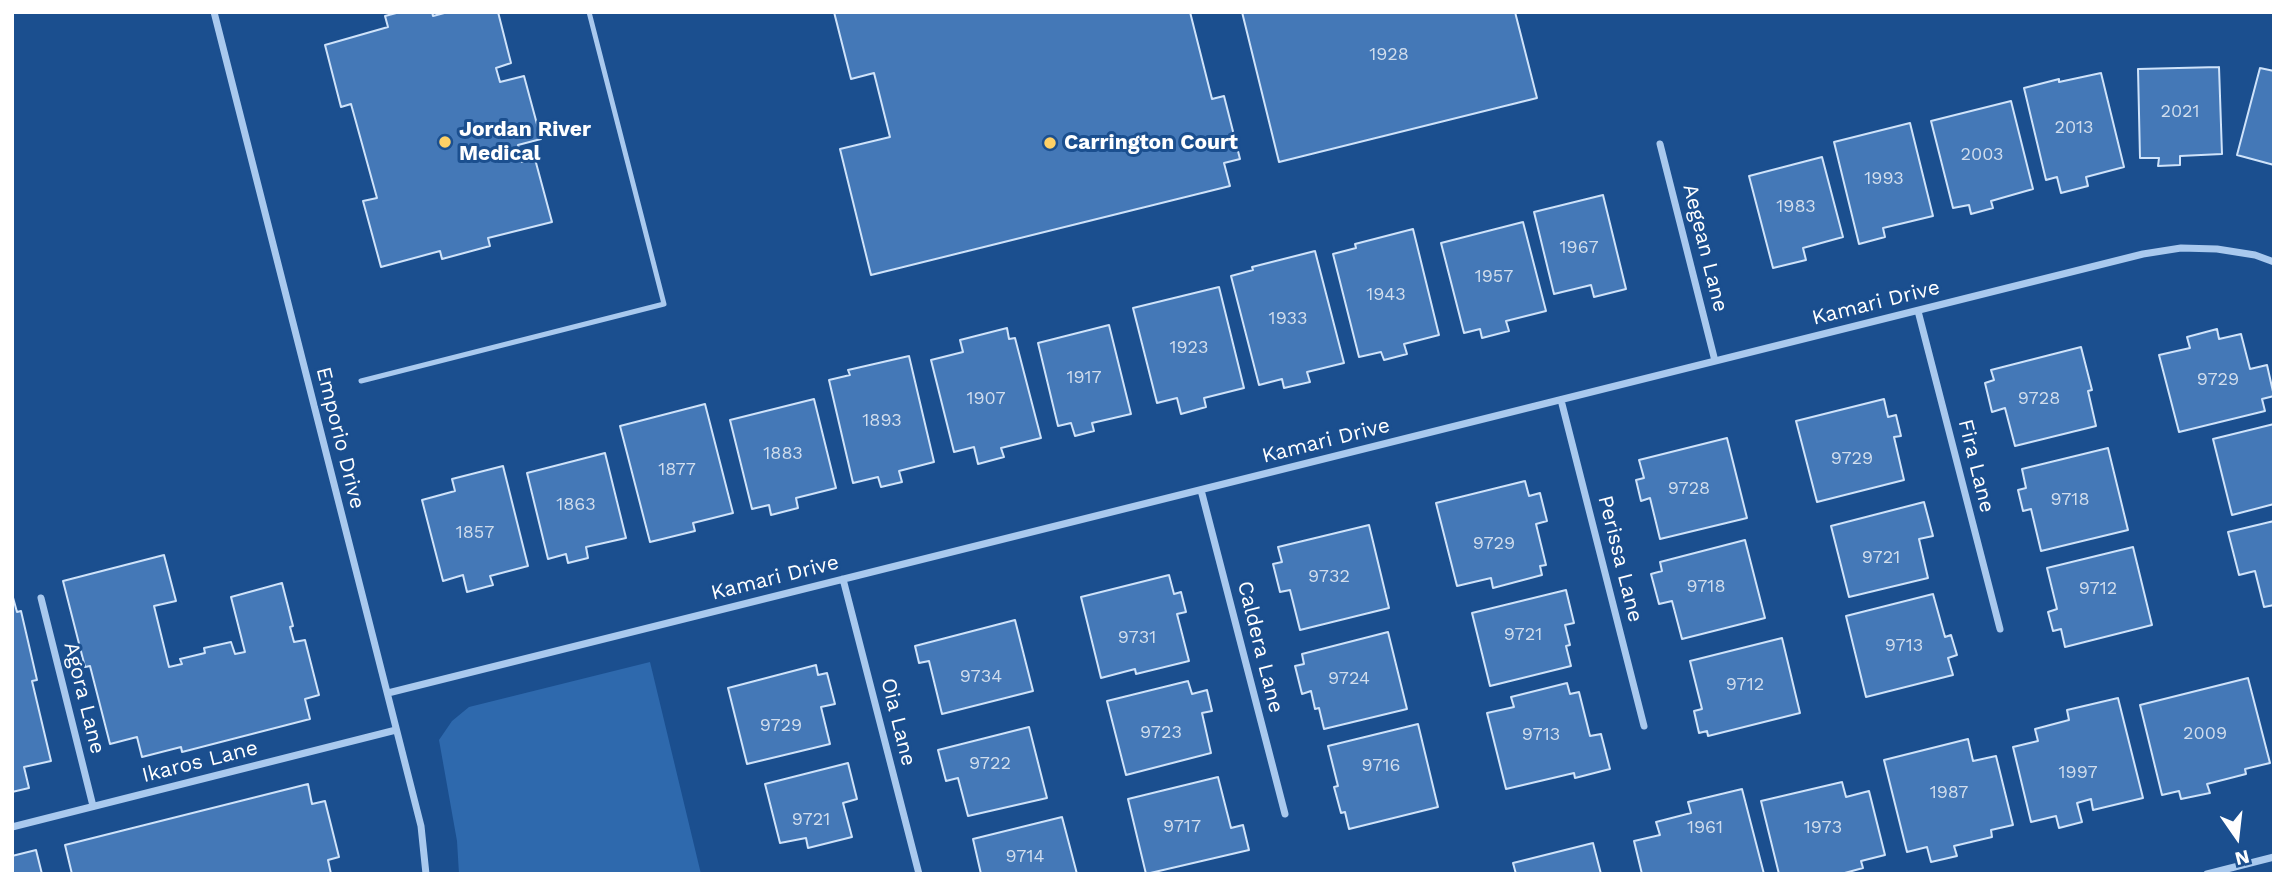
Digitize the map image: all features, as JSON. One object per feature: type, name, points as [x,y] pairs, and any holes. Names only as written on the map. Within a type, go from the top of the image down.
[{"type":"street","name":"Emporio Drive","points":[[214,12],[421,826],[426,874]]},
{"type":"street","name":"Aegean Lane","points":[[1660,144],[1715,362]]},
{"type":"street","name":"Kamari Drive","points":[[388,693],[2143,254],[2181,248],[2230,251],[2255,255],[2274,262]]},
{"type":"street","name":"Fira Lane","points":[[1918,311],[2000,629]]},
{"type":"street","name":"Perissa Lane","points":[[1561,400],[1644,726]]},
{"type":"street","name":"Caldera Lane","points":[[1201,490],[1285,814]]},
{"type":"street","name":"Oia Lane","points":[[843,579],[919,874]]},
{"type":"street","name":"Agora Lane","points":[[41,598],[93,806]]},
{"type":"street","name":"Ikaros Lane","points":[[12,827],[396,730]]},
{"type":"street","points":[[2207,874],[2274,857]]},
{"type":"lane","points":[[360,381],[664,304],[589,12]]},
{"type":"shaded area","points":[[650,662],[701,874],[459,874],[457,841],[439,740],[452,721],[469,707]]},
{"type":"building","name":"Jordan River Medical","points":[[400,12],[432,12],[433,16],[448,12],[498,12],[511,63],[496,68],[500,82],[524,76],[541,139],[518,145],[522,162],[535,159],[552,222],[488,238],[490,246],[442,259],[440,251],[381,267],[363,201],[377,198],[351,104],[341,107],[325,45],[388,27],[385,16]]},
{"type":"building","name":"Carrington Court","points":[[834,12],[1190,12],[1212,99],[1224,96],[1240,159],[1224,163],[1230,186],[871,275],[840,149],[890,137],[874,73],[851,79]]},
{"type":"building","name":"Carrington Court","points":[[1242,12],[1515,12],[1537,98],[1279,162]]},
{"type":"building","points":[[2219,67],[2222,154],[2180,156],[2180,165],[2158,166],[2159,158],[2140,158],[2138,69]]},
{"type":"building","points":[[2260,68],[2274,71],[2274,165],[2237,155]]},
{"type":"building","points":[[2101,73],[2124,167],[2086,177],[2088,186],[2061,193],[2057,177],[2046,180],[2024,88],[2059,79],[2059,82]]},
{"type":"building","points":[[2011,101],[2033,189],[1991,201],[1993,208],[1971,214],[1969,205],[1953,208],[1931,121]]},
{"type":"building","points":[[1910,123],[1933,216],[1883,228],[1885,237],[1859,244],[1834,142]]},
{"type":"building","points":[[1822,157],[1843,237],[1803,248],[1806,260],[1773,268],[1749,176]]},
{"type":"building","points":[[1603,195],[1626,289],[1594,297],[1591,285],[1554,294],[1534,212]]},
{"type":"building","points":[[1523,222],[1546,311],[1506,321],[1509,331],[1482,338],[1480,329],[1464,333],[1441,243]]},
{"type":"building","points":[[1413,229],[1439,335],[1404,344],[1407,354],[1384,360],[1381,352],[1359,357],[1333,254],[1356,248],[1355,244]]},
{"type":"building","points":[[1315,251],[1344,363],[1307,372],[1310,382],[1284,388],[1282,379],[1259,385],[1231,276],[1253,270],[1252,267]]},
{"type":"building","points":[[1219,287],[1244,388],[1204,398],[1206,407],[1181,414],[1177,398],[1157,403],[1133,308]]},
{"type":"building","points":[[1109,325],[1131,414],[1092,423],[1094,431],[1075,436],[1071,423],[1058,426],[1038,343]]},
{"type":"building","points":[[1007,328],[1009,339],[1015,338],[1041,438],[1001,448],[1004,457],[978,464],[974,447],[954,452],[931,360],[963,352],[960,340]]},
{"type":"building","points":[[2217,329],[2219,339],[2241,334],[2250,369],[2267,365],[2274,396],[2262,399],[2265,411],[2179,432],[2159,355],[2190,348],[2187,337]]},
{"type":"building","points":[[2081,347],[2092,390],[2088,391],[2096,426],[2015,446],[2005,408],[1992,412],[1985,383],[1994,380],[1991,370]]},
{"type":"building","points":[[909,356],[934,462],[899,471],[902,482],[881,487],[878,477],[853,483],[829,380],[850,375],[848,370]]},
{"type":"building","points":[[814,399],[836,488],[796,498],[798,508],[771,515],[769,505],[752,509],[730,420]]},
{"type":"building","points":[[1884,399],[1888,417],[1896,415],[1901,436],[1894,437],[1904,480],[1817,502],[1796,421]]},
{"type":"building","points":[[705,404],[733,513],[693,523],[695,531],[650,542],[620,426]]},
{"type":"building","points":[[2274,424],[2274,504],[2232,515],[2213,439]]},
{"type":"building","points":[[1727,438],[1747,518],[1660,539],[1650,498],[1641,501],[1636,480],[1644,478],[1639,460]]},
{"type":"building","points":[[2108,448],[2128,530],[2041,551],[2031,509],[2023,511],[2018,490],[2026,488],[2022,469]]},
{"type":"building","points":[[605,453],[626,538],[586,547],[588,558],[568,563],[566,554],[548,559],[527,473]]},
{"type":"building","points":[[503,466],[528,566],[490,576],[493,585],[467,592],[463,575],[443,581],[422,500],[455,491],[452,479]]},
{"type":"building","points":[[1525,481],[1529,496],[1540,493],[1547,521],[1536,524],[1546,565],[1540,566],[1542,575],[1493,588],[1491,578],[1457,586],[1436,503]]},
{"type":"building","points":[[1924,502],[1933,536],[1919,539],[1928,578],[1849,597],[1831,526]]},
{"type":"building","points":[[2274,521],[2274,605],[2264,607],[2255,571],[2239,575],[2228,532]]},
{"type":"building","points":[[1369,525],[1389,608],[1300,630],[1290,590],[1280,592],[1273,564],[1282,562],[1278,547]]},
{"type":"building","points":[[1745,540],[1765,618],[1682,639],[1672,601],[1659,604],[1651,574],[1662,571],[1660,562]]},
{"type":"building","points":[[2133,547],[2152,625],[2065,647],[2061,629],[2053,631],[2048,612],[2057,609],[2047,568]]},
{"type":"building","points":[[164,555],[176,601],[154,606],[169,667],[182,664],[180,659],[205,653],[204,648],[231,642],[235,654],[245,652],[231,597],[282,583],[293,626],[290,627],[294,642],[305,640],[319,695],[305,699],[310,719],[182,752],[181,747],[142,757],[137,737],[110,744],[90,666],[85,667],[63,581]]},
{"type":"building","points":[[1169,575],[1174,594],[1181,592],[1186,612],[1177,614],[1189,661],[1136,674],[1135,669],[1101,678],[1081,597]]},
{"type":"building","points":[[1566,590],[1574,623],[1565,625],[1571,666],[1490,686],[1472,613]]},
{"type":"building","points":[[12,594],[17,612],[21,611],[37,680],[32,681],[51,761],[24,767],[29,788],[12,792]]},
{"type":"building","points":[[1933,594],[1945,637],[1951,635],[1957,655],[1948,658],[1953,675],[1866,697],[1846,616]]},
{"type":"building","points":[[1015,620],[1033,691],[942,714],[929,661],[919,663],[915,646]]},
{"type":"building","points":[[1388,632],[1407,709],[1324,729],[1311,691],[1302,694],[1295,666],[1304,664],[1302,654]]},
{"type":"building","points":[[1782,638],[1800,713],[1708,736],[1707,731],[1699,733],[1694,711],[1702,709],[1690,661]]},
{"type":"building","points":[[816,665],[818,675],[827,673],[835,704],[821,707],[830,744],[747,764],[728,688]]},
{"type":"building","points":[[2248,678],[2270,763],[2245,769],[2246,774],[2207,784],[2210,793],[2181,799],[2179,791],[2162,795],[2140,705]]},
{"type":"building","points":[[1188,681],[1192,694],[1207,690],[1212,711],[1202,713],[1211,753],[1126,775],[1107,701]]},
{"type":"building","points":[[1567,683],[1570,694],[1579,692],[1590,736],[1601,734],[1610,769],[1575,778],[1574,773],[1506,789],[1487,713],[1514,707],[1511,697]]},
{"type":"building","points":[[2118,698],[2143,798],[2093,810],[2091,799],[2077,803],[2082,822],[2059,828],[2056,816],[2031,822],[2013,747],[2038,741],[2035,729],[2069,720],[2067,710]]},
{"type":"building","points":[[1418,724],[1438,807],[1349,829],[1345,812],[1341,813],[1334,787],[1338,786],[1328,746]]},
{"type":"building","points":[[1029,727],[1047,798],[968,816],[958,778],[946,781],[938,750]]},
{"type":"building","points":[[1968,739],[1973,761],[1996,756],[2013,825],[1991,830],[1992,837],[1954,846],[1957,856],[1931,862],[1927,847],[1907,852],[1884,760]]},
{"type":"building","points":[[848,763],[857,799],[843,803],[852,837],[808,848],[806,838],[780,843],[765,784]]},
{"type":"building","points":[[1218,777],[1231,828],[1243,825],[1249,850],[1146,874],[1128,799]]},
{"type":"building","points":[[1842,782],[1846,797],[1869,791],[1885,855],[1861,861],[1863,868],[1841,874],[1779,874],[1761,801]]},
{"type":"building","points":[[308,784],[312,804],[325,801],[339,857],[328,860],[331,874],[72,874],[65,845]]},
{"type":"building","points":[[1742,789],[1764,874],[1642,874],[1634,841],[1660,835],[1656,822],[1691,813],[1688,802]]},
{"type":"building","points":[[1062,817],[1077,874],[981,874],[973,839]]},
{"type":"building","points":[[1593,843],[1601,874],[1516,874],[1513,863]]},
{"type":"building","points":[[36,850],[42,874],[12,874],[12,856]]},
{"type":"place","name":"Jordan River Medical","points":[[445,142]]},
{"type":"place","name":"Carrington Court","points":[[1050,143]]}]
